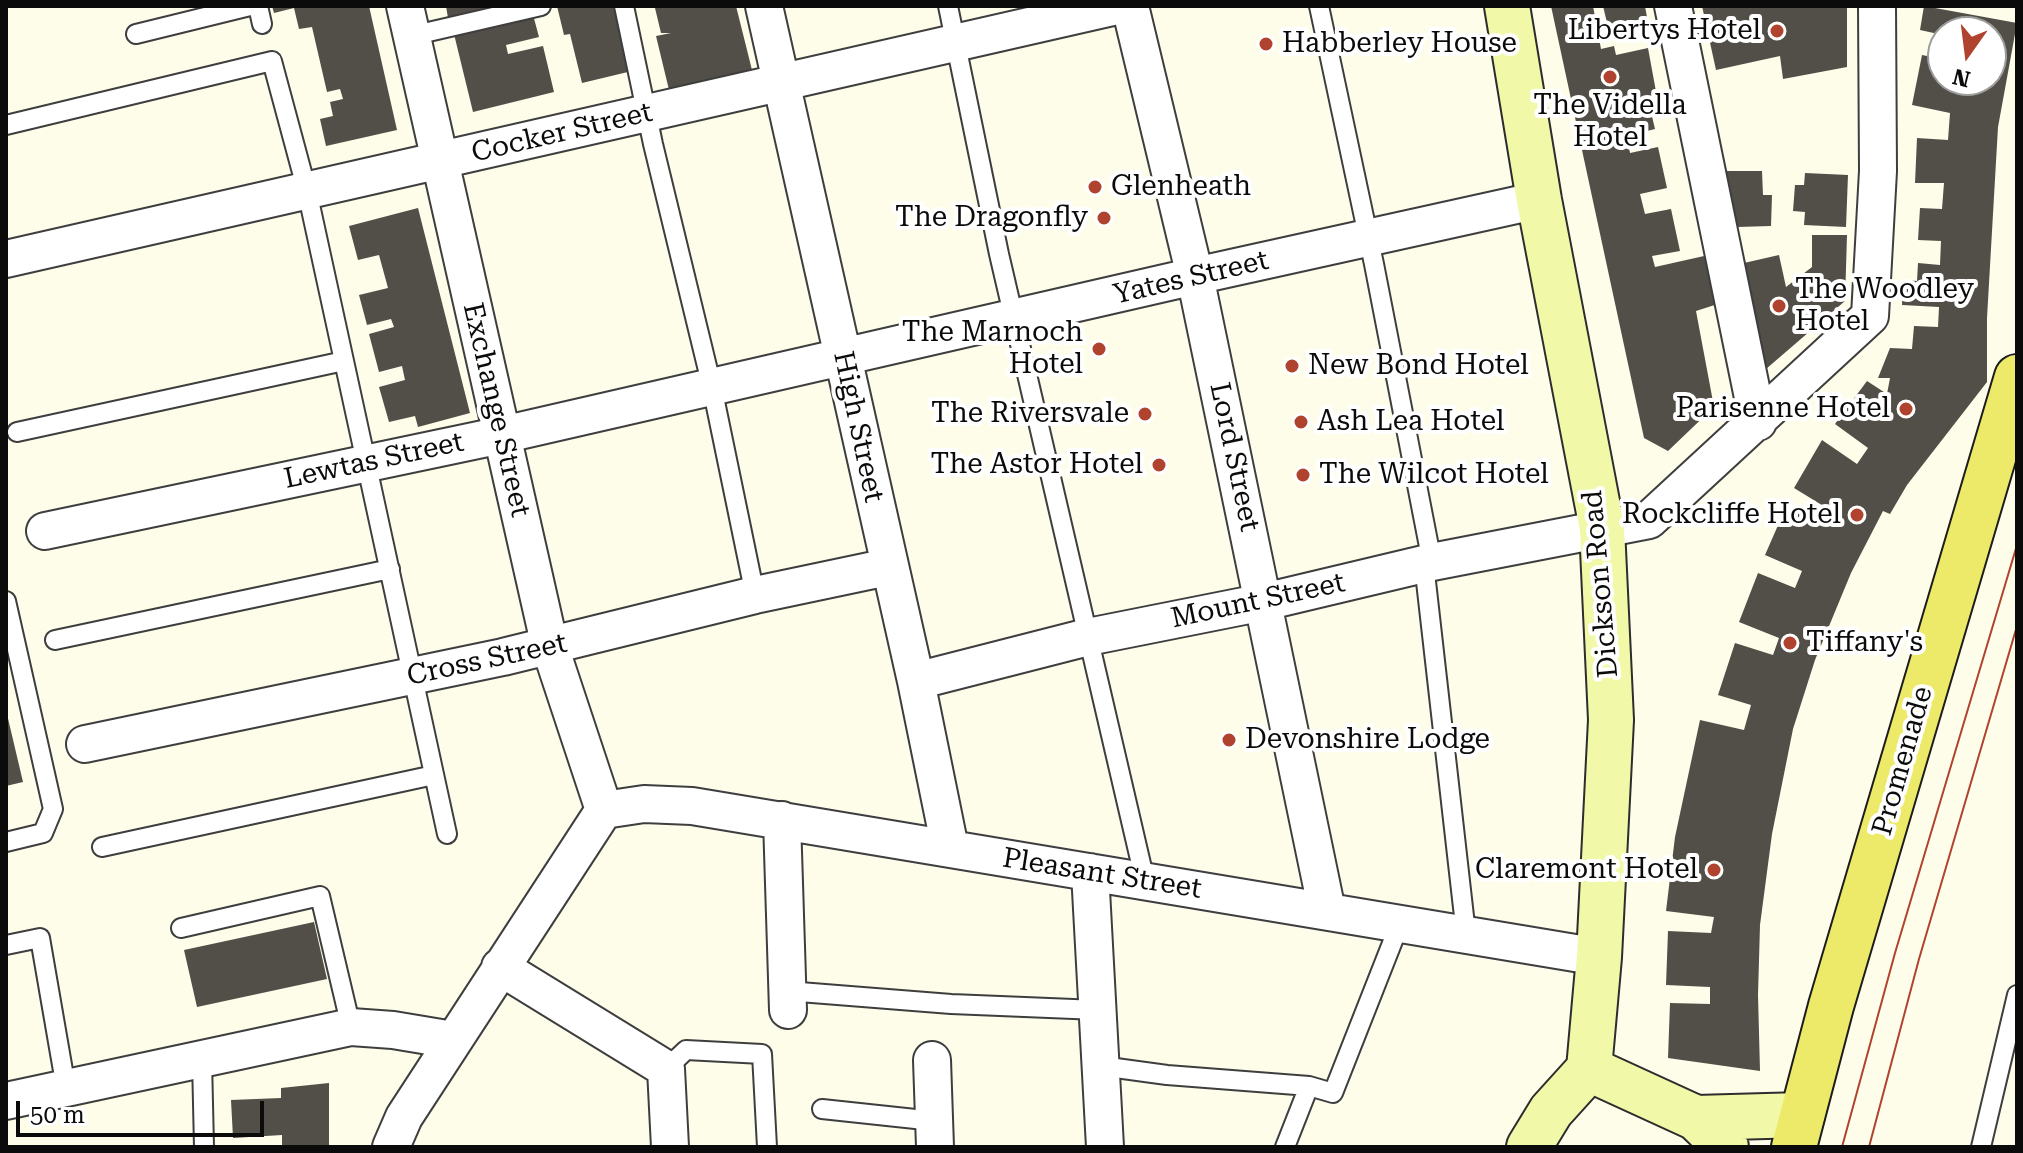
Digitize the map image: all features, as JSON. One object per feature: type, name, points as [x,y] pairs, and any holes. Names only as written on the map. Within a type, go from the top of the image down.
[{"type":"main road","name":"Promenade","points":[[1798,1131],[1831,1006],[2017,377]]},
{"type":"street","name":"High Street","points":[[764,6],[916,681],[950,848]]},
{"type":"street","name":"Cocker Street","points":[[6,259],[1117,6]]},
{"type":"street","name":"Lord Street","points":[[1130,6],[1195,276],[1327,911]]},
{"type":"street","name":"Dickson Road","points":[[1507,6],[1539,200],[1602,528],[1611,720],[1599,957],[1589,1069]]},
{"type":"street","points":[[1673,6],[1758,422]]},
{"type":"street","name":"Mount Street","points":[[916,681],[1088,637],[1264,602],[1428,563],[1649,520],[1870,316],[1878,171],[1877,6]]},
{"type":"street","name":"Exchange Street","points":[[408,21],[550,647],[604,810]]},
{"type":"street","name":"Yates Street","points":[[843,355],[1539,200]]},
{"type":"street","name":"Lewtas Street","points":[[45,531],[502,435],[843,355]]},
{"type":"street","name":"Cross Street","points":[[85,744],[550,647],[755,595],[888,567]]},
{"type":"street","name":"Pleasant Street","points":[[604,810],[644,804],[692,806],[1599,957]]},
{"type":"street","points":[[391,1147],[404,1117],[604,810]]},
{"type":"street","points":[[782,820],[787,1000]]},
{"type":"street","points":[[1090,872],[1105,1147]]},
{"type":"street","points":[[500,967],[666,1069],[670,1147]]},
{"type":"street","points":[[6,1101],[351,1027],[453,1040]]},
{"type":"street","points":[[932,1060],[935,1134]]},
{"type":"street","points":[[1529,1147],[1551,1111],[1589,1069],[1711,1133],[1798,1131]]},
{"type":"lane","points":[[136,34],[250,6]]},
{"type":"lane","points":[[408,21],[541,6]]},
{"type":"lane","points":[[624,6],[712,387],[755,595]]},
{"type":"lane","points":[[948,6],[1014,318],[1145,881]]},
{"type":"lane","points":[[1319,6],[1374,264],[1428,563],[1466,934]]},
{"type":"lane","points":[[6,125],[271,58],[307,191],[447,834]]},
{"type":"lane","points":[[17,432],[344,361]]},
{"type":"lane","points":[[55,640],[390,569]]},
{"type":"lane","points":[[6,601],[53,809],[43,833],[6,842]]},
{"type":"lane","points":[[102,847],[434,775]]},
{"type":"lane","points":[[181,928],[320,896],[351,1027]]},
{"type":"lane","points":[[1101,1066],[1167,1075],[1309,1086],[1333,1093],[1400,923]]},
{"type":"lane","points":[[6,945],[40,938],[66,1088]]},
{"type":"lane","points":[[1981,1147],[2017,995]]},
{"type":"lane","points":[[787,1000],[1098,1010]]},
{"type":"lane","points":[[666,1069],[686,1050],[762,1054],[767,1147]]},
{"type":"lane","points":[[202,1060],[204,1147]]},
{"type":"lane","points":[[1285,1147],[1309,1086]]},
{"type":"lane","points":[[822,1109],[935,1134]]},
{"type":"building","points":[[272,6],[369,6],[397,130],[326,146],[320,119],[333,116],[330,102],[343,99],[340,89],[327,92],[312,27],[299,29],[294,8],[274,13]]},
{"type":"building","points":[[446,6],[526,6],[449,24]]},
{"type":"building","points":[[557,6],[616,6],[632,71],[582,83],[570,34],[564,35]]},
{"type":"building","points":[[736,6],[753,74],[670,94],[656,36],[671,33],[661,33],[655,8]]},
{"type":"building","points":[[1551,6],[1593,6],[1601,49],[1614,46],[1616,55],[1648,48],[1657,97],[1622,103],[1623,113],[1650,108],[1655,129],[1627,136],[1630,153],[1658,147],[1667,188],[1640,194],[1645,214],[1671,209],[1680,251],[1652,256],[1655,267],[1713,254],[1724,302],[1696,311],[1714,407],[1668,451],[1644,438]]},
{"type":"building","points":[[1603,6],[1645,6],[1648,23],[1609,31]]},
{"type":"building","name":"Libertys Hotel","points":[[1702,6],[1847,6],[1847,67],[1783,79],[1780,56],[1716,70]]},
{"type":"building","points":[[1924,6],[1979,16],[1927,16],[1927,32],[1920,30]]},
{"type":"building","points":[[532,11],[539,37],[506,45],[508,54],[543,46],[554,92],[473,112],[453,30]]},
{"type":"building","points":[[2007,21],[2017,23],[2007,78]]},
{"type":"building","points":[[1922,55],[1927,56],[1927,96],[2004,96],[1998,127],[1987,318],[1987,382],[1907,485],[1890,514],[1883,511],[1851,573],[1815,660],[1793,729],[1772,834],[1760,925],[1760,1071],[1668,1058],[1670,1003],[1710,1004],[1710,987],[1666,985],[1668,931],[1711,933],[1714,917],[1666,911],[1675,837],[1700,720],[1744,730],[1751,705],[1718,695],[1735,643],[1773,655],[1779,638],[1739,622],[1758,573],[1795,588],[1802,571],[1765,555],[1786,507],[1823,525],[1830,510],[1794,488],[1822,440],[1857,464],[1868,448],[1835,424],[1867,381],[1887,394],[1890,378],[1878,378],[1890,348],[1912,349],[1914,326],[1938,327],[1939,307],[1902,305],[1903,280],[1917,281],[1918,263],[1940,265],[1941,241],[1918,240],[1920,208],[1942,209],[1944,183],[1915,183],[1917,138],[1948,140],[1950,113],[1912,105]]},
{"type":"building","points":[[1724,171],[1762,171],[1763,195],[1772,195],[1771,226],[1737,227]]},
{"type":"building","points":[[1805,173],[1848,175],[1846,227],[1804,225],[1805,212],[1793,211],[1795,185],[1804,185]]},
{"type":"building","points":[[418,208],[470,413],[418,427],[415,416],[389,422],[379,387],[405,380],[402,366],[379,372],[369,334],[394,327],[391,319],[367,325],[359,295],[388,288],[379,255],[358,260],[349,226]]},
{"type":"building","points":[[1812,235],[1847,235],[1845,301],[1766,369],[1744,263],[1779,255],[1786,287],[1812,267]]},
{"type":"building","points":[[6,710],[23,782],[6,786]]},
{"type":"building","points":[[314,922],[327,979],[197,1007],[184,950]]},
{"type":"building","points":[[329,1083],[329,1147],[282,1147],[282,1135],[233,1138],[231,1100],[281,1098],[281,1088]]},
{"type":"tram line","points":[[1842,1147],[1895,953],[2017,545]]},
{"type":"tram line","points":[[1869,1147],[1919,959],[2017,626]]},
{"type":"place","name":"Libertys Hotel","points":[[1777,31]]},
{"type":"place","name":"Habberley House","points":[[1266,44]]},
{"type":"place","name":"The Vidella Hotel","points":[[1610,77]]},
{"type":"place","name":"Glenheath","points":[[1095,187]]},
{"type":"place","name":"The Dragonfly","points":[[1104,218]]},
{"type":"place","name":"The Woodley Hotel","points":[[1779,306]]},
{"type":"place","name":"The Marnoch Hotel","points":[[1099,349]]},
{"type":"place","name":"New Bond Hotel","points":[[1292,366]]},
{"type":"place","name":"Parisenne Hotel","points":[[1906,409]]},
{"type":"place","name":"The Riversvale","points":[[1145,414]]},
{"type":"place","name":"Ash Lea Hotel","points":[[1301,422]]},
{"type":"place","name":"The Astor Hotel","points":[[1159,465]]},
{"type":"place","name":"The Wilcot Hotel","points":[[1303,475]]},
{"type":"place","name":"Rockcliffe Hotel","points":[[1857,515]]},
{"type":"place","name":"Tiffany's","points":[[1790,643]]},
{"type":"place","name":"Devonshire Lodge","points":[[1229,740]]},
{"type":"place","name":"Claremont Hotel","points":[[1714,870]]}]
